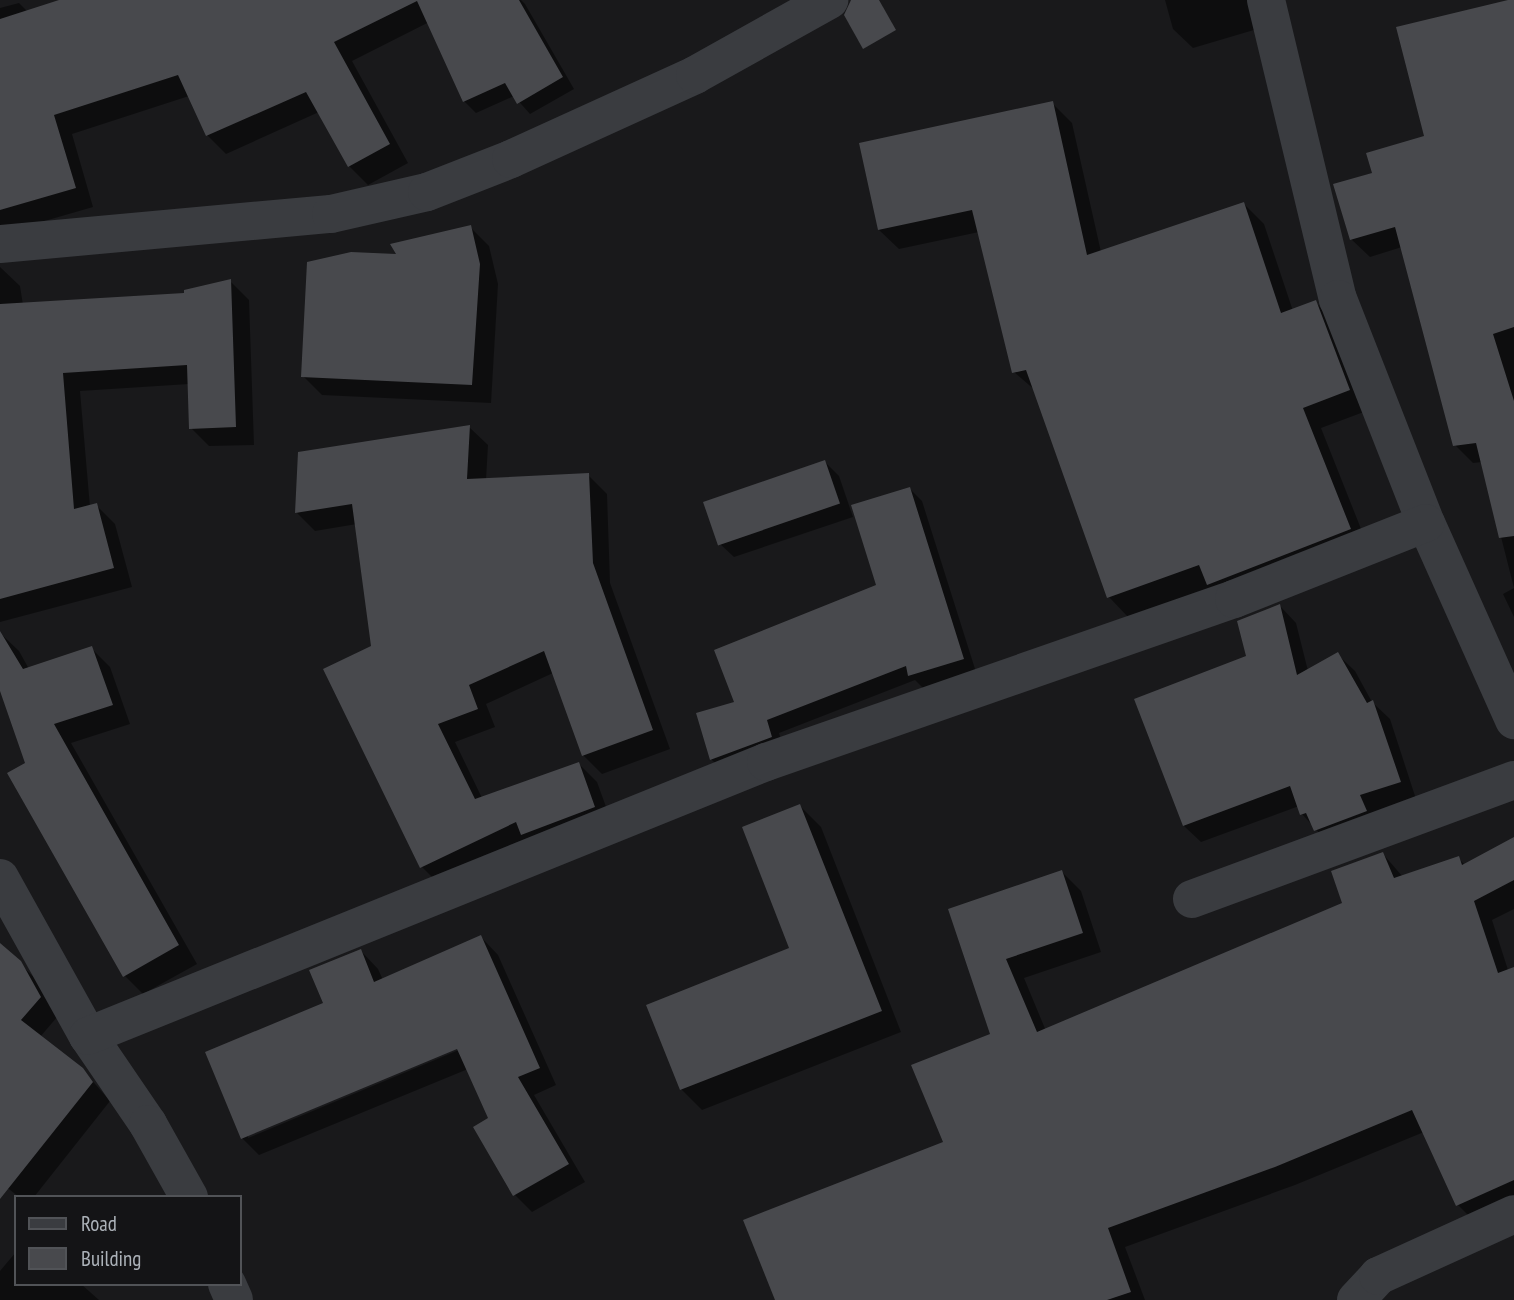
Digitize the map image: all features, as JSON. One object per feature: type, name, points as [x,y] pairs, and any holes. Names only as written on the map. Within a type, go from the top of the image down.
[{"type":"street","points":[[0,244],[331,214],[427,192],[511,159],[695,75],[829,0]]},
{"type":"street","points":[[1266,0],[1338,299],[1426,523],[1514,720]]},
{"type":"street","points":[[88,1036],[766,762],[1234,599],[1426,523]]},
{"type":"street","points":[[1192,900],[1514,779]]},
{"type":"street","points":[[0,878],[88,1036],[148,1124],[188,1195]]},
{"type":"street","points":[[1374,1292],[1514,1214]]},
{"type":"building","points":[[59,0],[519,0],[563,77],[517,104],[505,83],[463,102],[417,1],[334,42],[390,144],[348,167],[306,92],[206,136],[178,75],[54,115],[76,188],[0,210],[0,19]]},
{"type":"building","points":[[851,0],[879,0],[896,30],[863,49],[844,15]]},
{"type":"building","points":[[1514,0],[1514,327],[1493,334],[1514,401],[1514,536],[1499,538],[1476,443],[1453,446],[1395,227],[1350,240],[1333,184],[1372,173],[1366,153],[1424,136],[1396,27]]},
{"type":"building","points":[[1053,101],[1087,255],[1244,202],[1281,313],[1316,300],[1350,390],[1303,408],[1351,529],[1207,585],[1199,565],[1107,598],[1026,370],[1012,373],[972,210],[878,230],[859,143]]},
{"type":"building","points":[[471,225],[480,264],[472,385],[301,377],[307,262],[351,252],[396,254],[390,244]]},
{"type":"building","points":[[231,279],[236,427],[189,429],[187,365],[63,373],[74,509],[97,503],[114,568],[0,599],[0,304],[184,293],[184,290]]},
{"type":"building","points":[[470,425],[467,479],[589,473],[593,563],[653,730],[582,756],[544,651],[469,685],[478,709],[438,724],[475,799],[579,762],[595,807],[521,835],[516,822],[420,868],[323,669],[371,646],[352,504],[295,513],[298,452]]},
{"type":"building","points":[[825,460],[840,503],[718,545],[703,502]]},
{"type":"building","points":[[910,487],[964,659],[908,676],[906,666],[767,720],[772,737],[710,760],[696,713],[734,702],[714,650],[876,585],[851,505]]},
{"type":"building","points":[[1280,604],[1297,675],[1338,652],[1367,703],[1373,700],[1401,782],[1360,795],[1367,811],[1314,831],[1306,813],[1300,815],[1290,786],[1183,826],[1134,699],[1246,656],[1237,621]]},
{"type":"building","points":[[0,631],[23,669],[92,646],[113,705],[54,724],[179,945],[123,977],[7,773],[25,763],[0,691]]},
{"type":"building","points":[[800,804],[882,1011],[680,1090],[646,1005],[789,948],[742,827]]},
{"type":"building","points":[[1514,837],[1514,880],[1474,901],[1498,973],[1514,967],[1514,1180],[1456,1206],[1412,1110],[1275,1167],[1108,1228],[1131,1292],[1107,1300],[775,1300],[743,1220],[943,1142],[911,1065],[990,1034],[948,909],[1062,870],[1083,933],[1006,959],[1037,1032],[1342,903],[1331,871],[1383,852],[1394,878],[1459,856],[1462,865]]},
{"type":"building","points":[[481,935],[540,1068],[518,1077],[569,1164],[513,1196],[473,1127],[488,1118],[457,1049],[241,1139],[205,1052],[323,1003],[309,970],[361,949],[374,982]]},
{"type":"building","points":[[0,943],[21,961],[41,997],[21,1020],[83,1068],[93,1082],[0,1199]]}]
